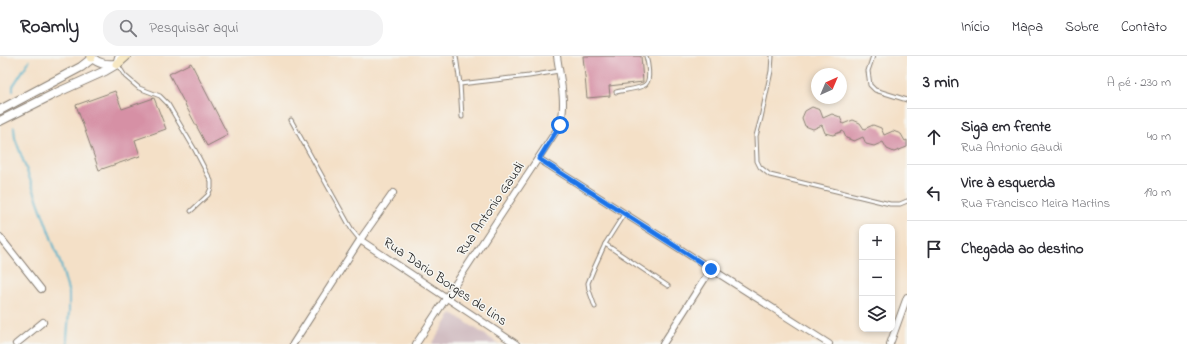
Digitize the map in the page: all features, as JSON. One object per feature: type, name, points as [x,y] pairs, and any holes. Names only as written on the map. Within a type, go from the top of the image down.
[{"type":"main road","points":[[118,60],[126,56]]},
{"type":"street","points":[[0,110],[81,67],[86,64],[91,56],[97,62],[103,64],[118,60]]},
{"type":"street","name":"Rua Antonio Gaudi","points":[[416,344],[560,125],[563,115],[563,102],[557,56]]},
{"type":"street","points":[[0,121],[105,71],[118,60]]},
{"type":"street","points":[[539,159],[829,344]]},
{"type":"street","points":[[292,344],[360,240],[393,193]]},
{"type":"street","points":[[0,237],[42,289]]},
{"type":"street","name":"Rua Dario Borges de Lins","points":[[360,240],[516,344]]},
{"type":"street","points":[[662,344],[711,269]]},
{"type":"street","points":[[890,344],[907,300]]},
{"type":"street","points":[[16,344],[43,322]]},
{"type":"lane","points":[[456,56],[460,84],[462,117]]},
{"type":"lane","points":[[616,92],[641,88],[646,85],[648,80],[648,66],[646,56]]},
{"type":"lane","points":[[772,56],[771,71],[756,136],[757,161],[760,167],[770,175],[890,204],[900,204],[907,201]]},
{"type":"lane","points":[[873,56],[868,71],[870,84],[875,90],[907,100]]},
{"type":"lane","points":[[118,60],[125,76],[139,88],[160,96],[168,104],[195,150],[210,181],[211,188],[208,195],[191,211]]},
{"type":"lane","points":[[460,84],[559,71]]},
{"type":"lane","points":[[291,120],[352,230],[360,240]]},
{"type":"lane","points":[[595,307],[588,283],[605,244],[624,214]]},
{"type":"lane","points":[[605,244],[668,286]]},
{"type":"shaded area","points":[[452,313],[499,344],[432,344]]},
{"type":"building","points":[[583,56],[641,56],[643,82],[609,86],[610,96],[587,98]]},
{"type":"building","points":[[191,63],[228,135],[207,146],[169,74]]},
{"type":"building","points":[[115,91],[122,109],[154,98],[166,129],[135,140],[140,156],[99,170],[76,105]]},
{"type":"building","points":[[812,107],[820,110],[823,118],[832,114],[840,117],[843,124],[853,120],[860,123],[864,129],[873,125],[881,128],[884,135],[893,131],[901,134],[905,141],[907,140],[907,147],[894,152],[887,149],[883,142],[874,146],[866,144],[863,137],[854,141],[846,138],[843,131],[833,135],[825,133],[822,125],[813,129],[805,126],[802,118],[805,111]]},
{"type":"waterway","points":[[13,91],[13,86],[29,61]]},
{"type":"waterway","points":[[14,127],[15,138],[61,265],[69,294],[68,344]]},
{"type":"route","points":[[560,125],[539,159],[711,269]]}]
